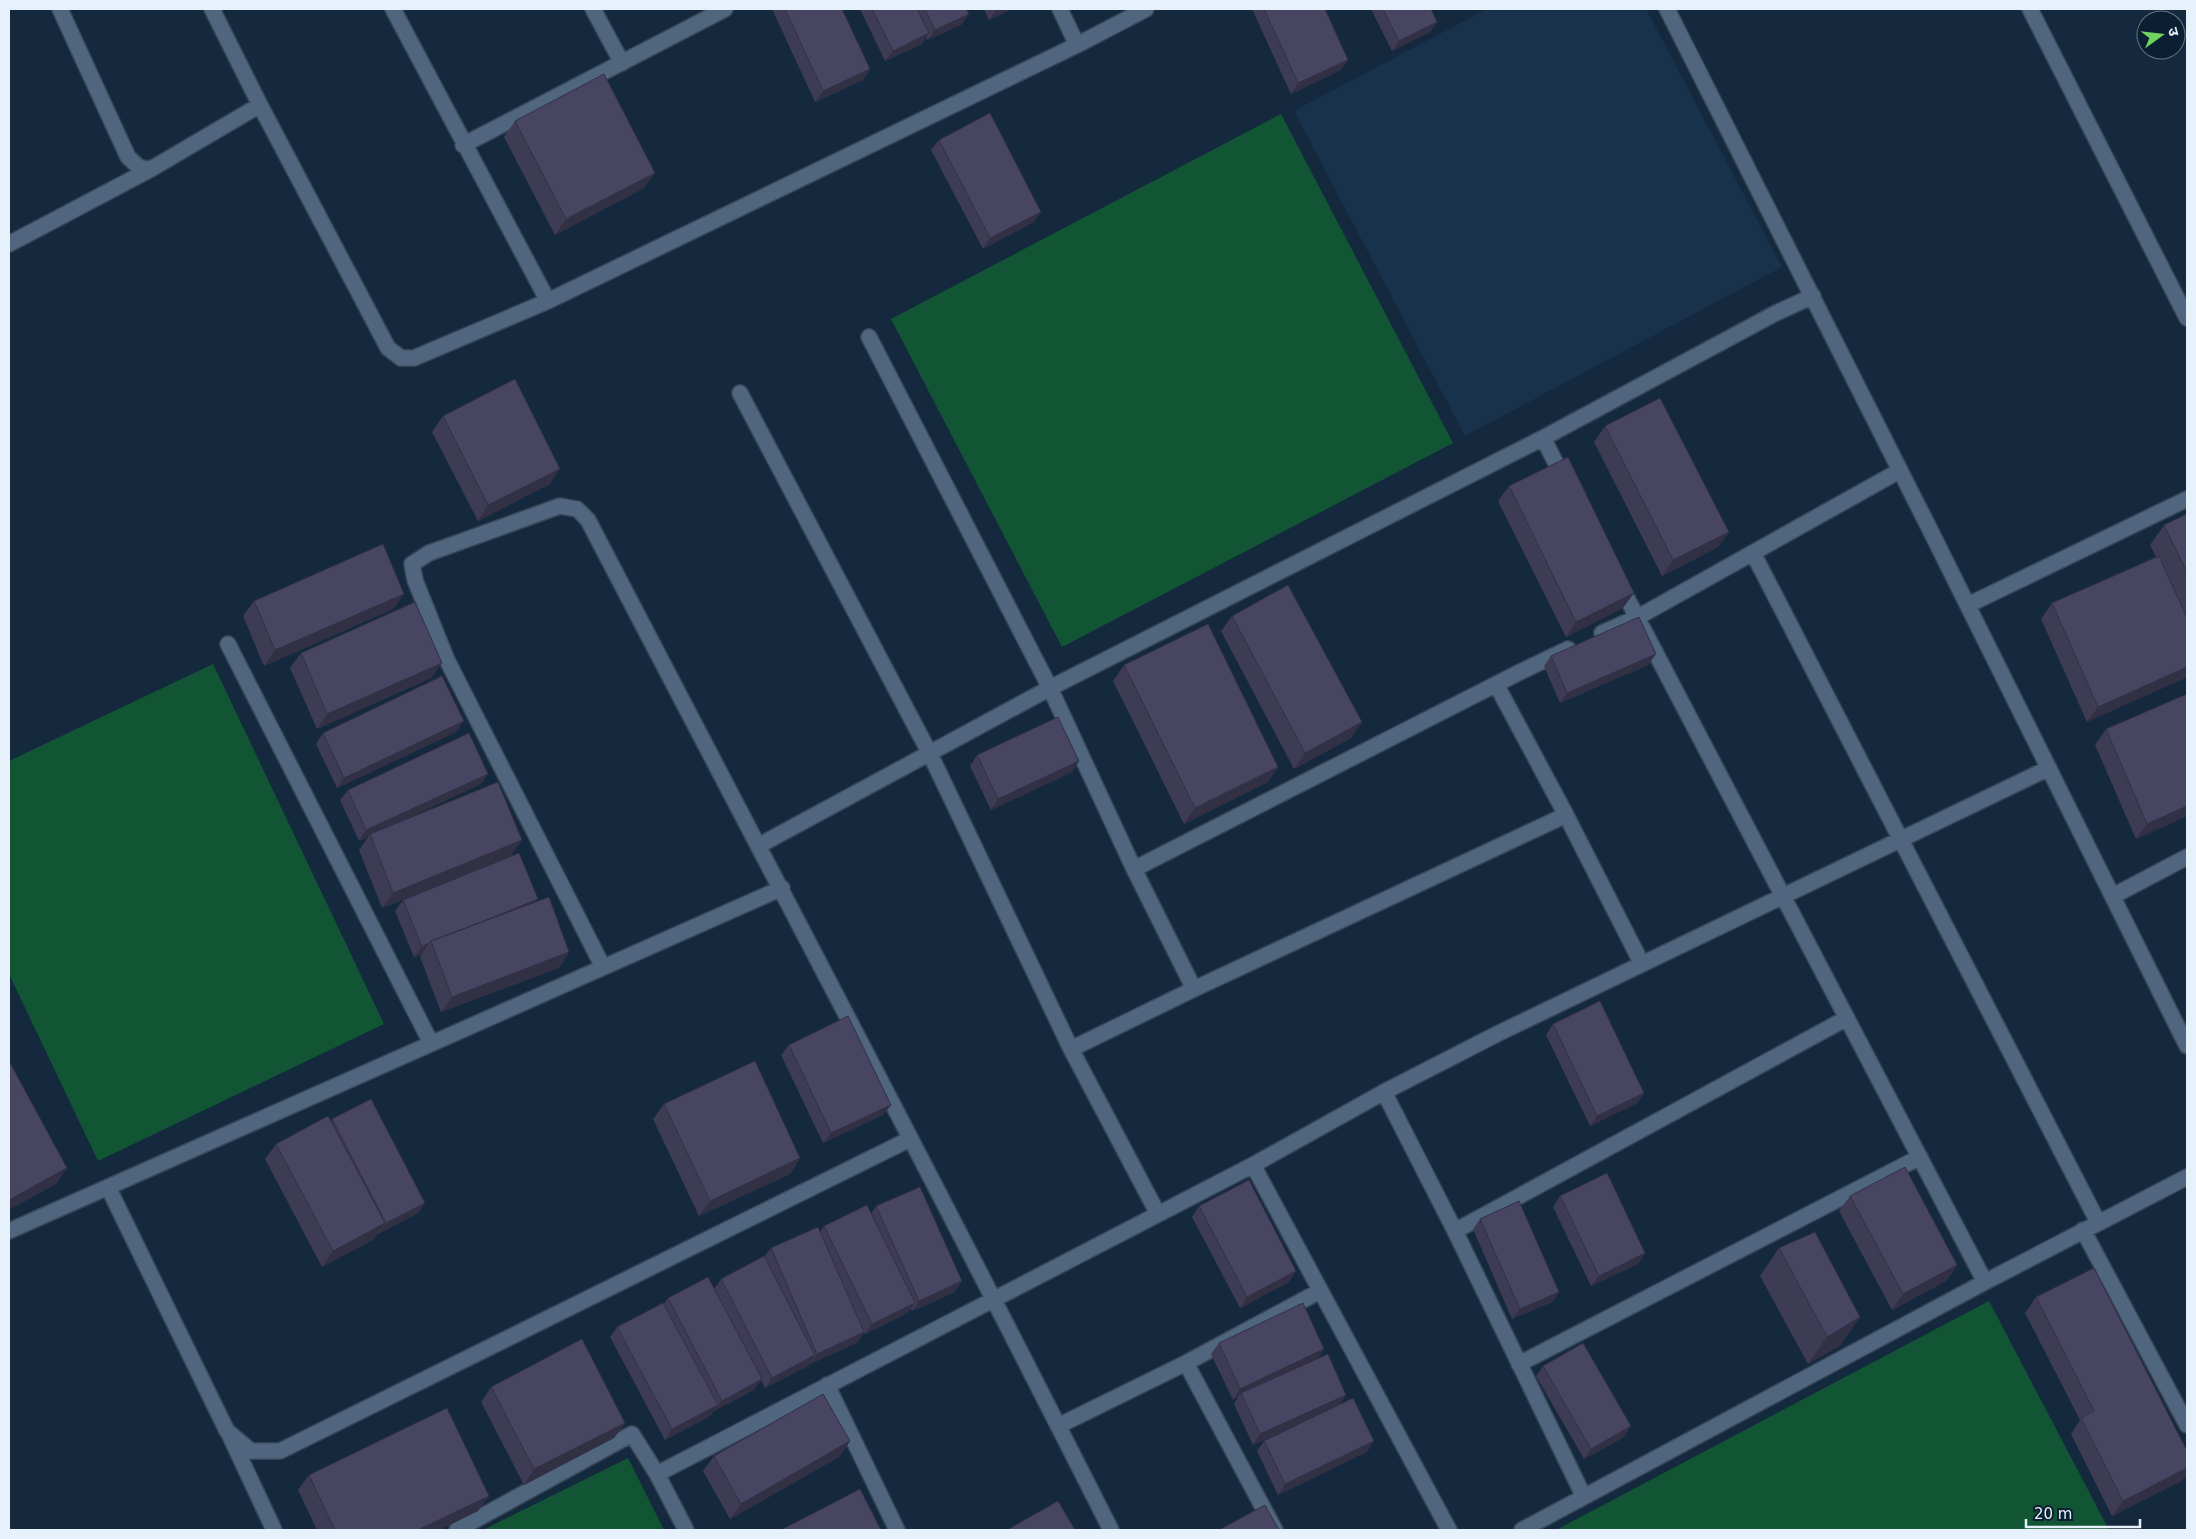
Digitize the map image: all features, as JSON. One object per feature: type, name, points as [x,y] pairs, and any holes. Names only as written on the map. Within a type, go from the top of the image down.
[{"type":"street","points":[[60,9],[128,158],[140,168],[151,169]]},
{"type":"street","points":[[212,9],[260,106],[388,348],[401,358],[414,358],[548,302],[1077,45],[1146,9]]},
{"type":"street","points":[[393,9],[548,302]]},
{"type":"street","points":[[593,9],[622,63]]},
{"type":"street","points":[[464,145],[725,9]]},
{"type":"street","points":[[1060,9],[1077,45]]},
{"type":"street","points":[[1667,9],[1814,296],[1899,471],[1968,605],[2187,1046]]},
{"type":"street","points":[[2030,9],[2187,318]]},
{"type":"street","points":[[9,244],[151,169],[260,106]]},
{"type":"street","points":[[758,846],[1050,688],[1543,438],[1776,313],[1814,296]]},
{"type":"street","points":[[869,337],[1050,688],[1134,869],[1194,988]]},
{"type":"street","points":[[740,393],[930,754],[1071,1048],[1158,1214]]},
{"type":"street","points":[[1543,438],[1574,498]]},
{"type":"street","points":[[1134,869],[1496,684],[1638,617],[1899,471]]},
{"type":"street","points":[[1968,605],[2187,499]]},
{"type":"street","points":[[602,967],[447,660],[415,580],[412,564],[429,553],[560,506],[577,509],[588,520],[758,846],[782,888],[910,1139],[994,1298],[1111,1530]]},
{"type":"street","points":[[1753,553],[2098,1222]]},
{"type":"street","points":[[1610,566],[1985,1282]]},
{"type":"street","points":[[228,644],[431,1043]]},
{"type":"street","points":[[1496,684],[1566,815],[1642,964]]},
{"type":"street","points":[[657,1474],[1253,1165],[1384,1092],[1499,1033],[2049,768]]},
{"type":"street","points":[[1071,1048],[1194,988],[1566,815]]},
{"type":"street","points":[[2112,896],[2187,857]]},
{"type":"street","points":[[9,1231],[782,888]]},
{"type":"street","points":[[1455,1231],[1846,1018]]},
{"type":"street","points":[[1384,1092],[1455,1231],[1584,1497]]},
{"type":"street","points":[[228,1431],[251,1452],[280,1451],[910,1139]]},
{"type":"street","points":[[1519,1364],[1920,1157]]},
{"type":"street","points":[[1253,1165],[1449,1530]]},
{"type":"street","points":[[1522,1530],[2098,1222],[2187,1177]]},
{"type":"street","points":[[108,1187],[228,1431],[274,1530]]},
{"type":"street","points":[[2083,1230],[2187,1425]]},
{"type":"street","points":[[1058,1426],[1186,1363],[1320,1291]]},
{"type":"street","points":[[1186,1363],[1275,1530]]},
{"type":"street","points":[[826,1385],[897,1530]]},
{"type":"street","points":[[457,1530],[632,1434],[657,1474],[686,1530]]},
{"type":"shaded area","points":[[1487,9],[1646,9],[1782,267],[1465,436],[1294,111]]},
{"type":"green space","points":[[1281,114],[1453,443],[1062,647],[891,319]]},
{"type":"green space","points":[[213,664],[384,1024],[98,1161],[9,974],[9,761]]},
{"type":"green space","points":[[1989,1301],[2109,1530],[1556,1530]]},
{"type":"green space","points":[[628,1458],[664,1530],[483,1530]]},
{"type":"building","points":[[785,9],[842,9],[870,69],[823,91]]},
{"type":"building","points":[[872,9],[917,9],[929,33],[893,51]]},
{"type":"building","points":[[925,9],[966,9],[969,14],[935,30]]},
{"type":"building","points":[[1264,9],[1325,9],[1348,60],[1298,83]]},
{"type":"building","points":[[1383,9],[1431,9],[1437,22],[1399,41]]},
{"type":"building","points":[[604,74],[655,173],[566,219],[515,121]]},
{"type":"building","points":[[990,113],[1041,212],[990,238],[939,140]]},
{"type":"building","points":[[515,379],[560,469],[488,505],[443,416]]},
{"type":"building","points":[[1660,398],[1729,532],[1673,560],[1605,426]]},
{"type":"building","points":[[1568,457],[1634,593],[1576,622],[1509,486]]},
{"type":"building","points":[[2187,514],[2187,572],[2164,525]]},
{"type":"building","points":[[383,544],[404,594],[275,650],[254,601]]},
{"type":"building","points":[[2159,556],[2187,618],[2187,667],[2098,707],[2052,603]]},
{"type":"building","points":[[1288,585],[1362,722],[1305,753],[1232,616]]},
{"type":"building","points":[[415,602],[442,663],[327,714],[301,653]]},
{"type":"building","points":[[1639,617],[1656,654],[1567,693],[1551,656]]},
{"type":"building","points":[[1208,624],[1278,767],[1195,808],[1124,665]]},
{"type":"building","points":[[442,676],[464,721],[344,778],[323,733]]},
{"type":"building","points":[[2187,694],[2187,806],[2147,824],[2106,729]]},
{"type":"building","points":[[1058,717],[1079,761],[998,799],[977,755]]},
{"type":"building","points":[[469,733],[488,774],[366,830],[348,790]]},
{"type":"building","points":[[498,782],[522,840],[393,893],[370,834]]},
{"type":"building","points":[[519,853],[538,899],[431,941],[422,947],[403,900]]},
{"type":"building","points":[[549,897],[569,952],[452,997],[431,941]]},
{"type":"building","points":[[1600,1001],[1644,1093],[1597,1116],[1553,1024]]},
{"type":"building","points":[[848,1016],[891,1105],[831,1133],[789,1045]]},
{"type":"building","points":[[9,1061],[67,1168],[9,1200]]},
{"type":"building","points":[[755,1061],[800,1158],[710,1201],[664,1104]]},
{"type":"building","points":[[371,1099],[425,1203],[386,1223],[332,1119]]},
{"type":"building","points":[[328,1116],[385,1223],[333,1251],[276,1144]]},
{"type":"building","points":[[1905,1167],[1957,1265],[1903,1294],[1850,1196]]},
{"type":"building","points":[[1607,1173],[1645,1253],[1599,1276],[1560,1196]]},
{"type":"building","points":[[1249,1180],[1296,1271],[1247,1297],[1199,1206]]},
{"type":"building","points":[[920,1187],[962,1281],[919,1301],[876,1206]]},
{"type":"building","points":[[1519,1201],[1559,1292],[1520,1309],[1480,1219]]},
{"type":"building","points":[[867,1205],[915,1303],[872,1324],[824,1226]]},
{"type":"building","points":[[818,1227],[864,1332],[817,1354],[771,1248]]},
{"type":"building","points":[[1815,1232],[1860,1317],[1827,1337],[1779,1248]]},
{"type":"building","points":[[764,1256],[815,1355],[772,1378],[721,1279]]},
{"type":"building","points":[[2094,1268],[2187,1451],[2187,1468],[2123,1501],[2081,1418],[2094,1411],[2036,1297]]},
{"type":"building","points":[[708,1277],[762,1379],[722,1401],[668,1298]]},
{"type":"building","points":[[663,1303],[718,1405],[672,1429],[617,1327]]},
{"type":"building","points":[[1303,1303],[1324,1349],[1240,1389],[1219,1343]]},
{"type":"building","points":[[582,1339],[625,1423],[534,1469],[491,1387]]},
{"type":"building","points":[[1583,1343],[1631,1426],[1591,1449],[1543,1366]]},
{"type":"building","points":[[1328,1354],[1346,1395],[1260,1434],[1241,1393]]},
{"type":"building","points":[[823,1394],[850,1441],[741,1504],[714,1456]]},
{"type":"building","points":[[1353,1398],[1374,1441],[1285,1484],[1264,1441]]},
{"type":"building","points":[[447,1408],[489,1496],[418,1530],[335,1530],[309,1475]]},
{"type":"building","points":[[860,1489],[881,1530],[781,1530]]},
{"type":"building","points":[[1058,1501],[1075,1530],[1007,1530]]},
{"type":"building","points":[[1265,1505],[1279,1530],[1219,1530]]}]
